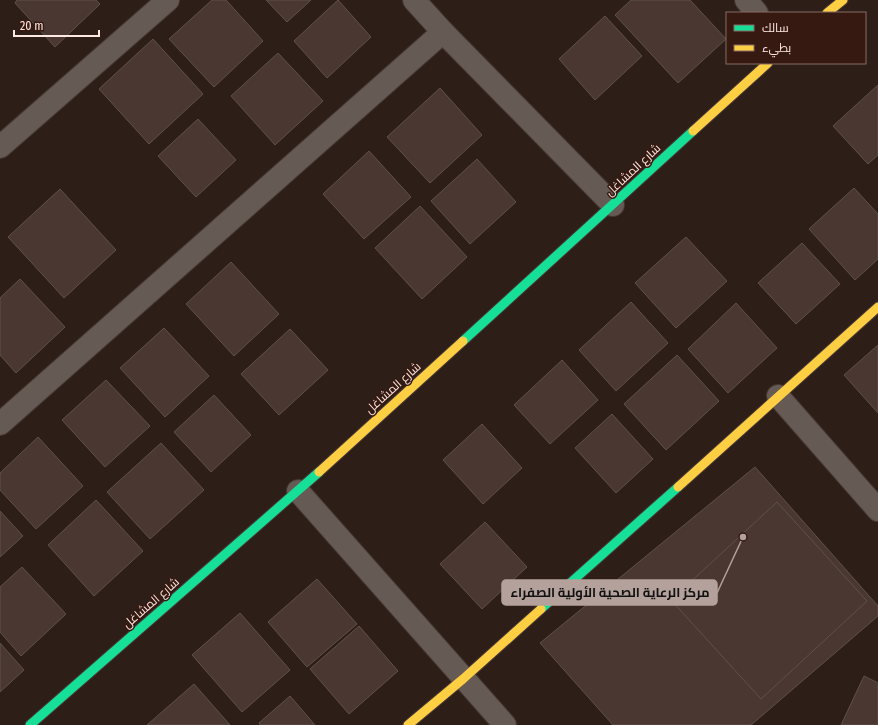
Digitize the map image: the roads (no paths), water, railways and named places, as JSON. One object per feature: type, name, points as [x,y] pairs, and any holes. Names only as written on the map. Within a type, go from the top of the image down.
[{"type":"street","points":[[0,147],[168,0]]},
{"type":"street","points":[[414,0],[443,32],[613,205]]},
{"type":"street","points":[[746,0],[756,12]]},
{"type":"street","points":[[828,12],[843,0]]},
{"type":"street","points":[[0,424],[443,32]]},
{"type":"street","name":"شارع المشاغل","points":[[30,725],[298,491],[767,64]]},
{"type":"street","points":[[408,725],[878,307]]},
{"type":"street","points":[[778,396],[878,510]]},
{"type":"street","points":[[298,491],[505,725]]},
{"type":"place","name":"مركز الرعاية الصحية الأولية الصفراء","points":[[743,537]]}]
